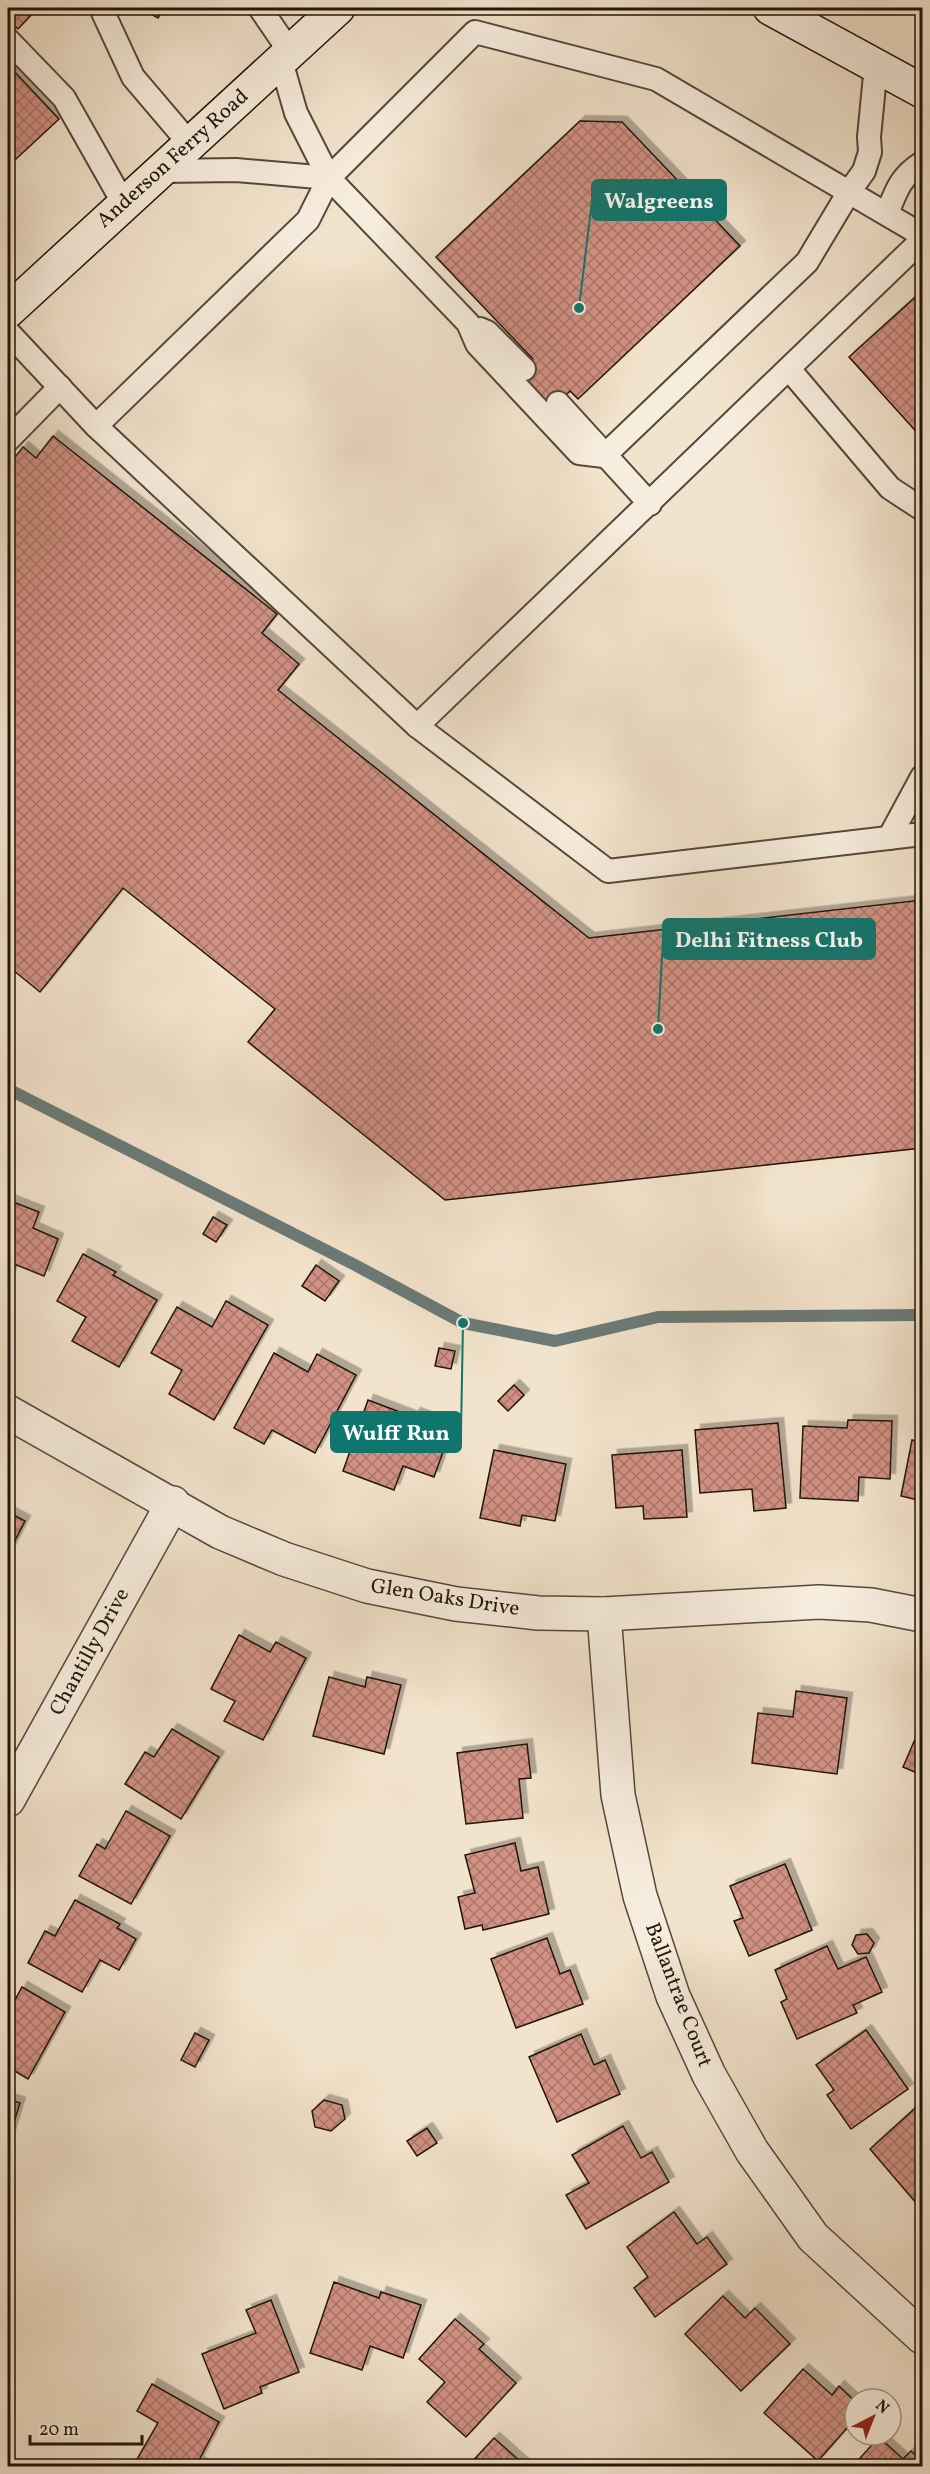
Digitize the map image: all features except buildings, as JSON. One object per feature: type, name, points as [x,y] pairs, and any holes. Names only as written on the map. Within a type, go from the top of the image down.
[{"type":"street","name":"Anderson Ferry Road","points":[[9,312],[338,8]]},
{"type":"street","points":[[787,11],[922,91]]},
{"type":"street","name":"Glen Oaks Drive","points":[[8,1412],[173,1503],[220,1532],[284,1559],[367,1586],[456,1604],[538,1613],[604,1614],[819,1602],[871,1605],[922,1615]]},
{"type":"street","name":"Chantilly Drive","points":[[8,1800],[173,1503]]},
{"type":"street","name":"Ballantrae Court","points":[[604,1614],[618,1795],[640,1896],[673,1996],[709,2075],[752,2151],[813,2237],[922,2337]]},
{"type":"lane","points":[[101,8],[133,77],[190,144]]},
{"type":"lane","points":[[260,8],[285,56],[296,113],[330,178],[468,323],[477,344],[579,453],[604,456]]},
{"type":"lane","points":[[96,426],[308,220],[330,178],[475,32],[656,79],[922,235]]},
{"type":"lane","points":[[8,40],[64,98],[124,204]]},
{"type":"lane","points":[[604,456],[807,262],[864,171],[870,152],[869,137],[876,65]]},
{"type":"lane","points":[[887,214],[906,174],[922,163]]},
{"type":"lane","points":[[161,171],[236,170],[330,178]]},
{"type":"lane","points":[[417,726],[922,240]]},
{"type":"lane","points":[[9,312],[60,387],[96,426],[417,726],[608,871],[922,834]]},
{"type":"lane","points":[[468,323],[487,332],[524,369]]},
{"type":"lane","points":[[789,369],[890,488],[922,508]]},
{"type":"lane","points":[[8,440],[60,387]]},
{"type":"lane","points":[[558,403],[650,504]]},
{"type":"lane","points":[[888,838],[922,777]]},
{"type":"waterway","points":[[8,1089],[355,1265],[463,1323],[555,1341],[658,1317],[922,1315]]},
{"type":"place","name":"Walgreens","points":[[579,308]]},
{"type":"place","name":"Delhi Fitness Club","points":[[658,1029]]},
{"type":"place","name":"Wulff Run","points":[[463,1323]]}]
